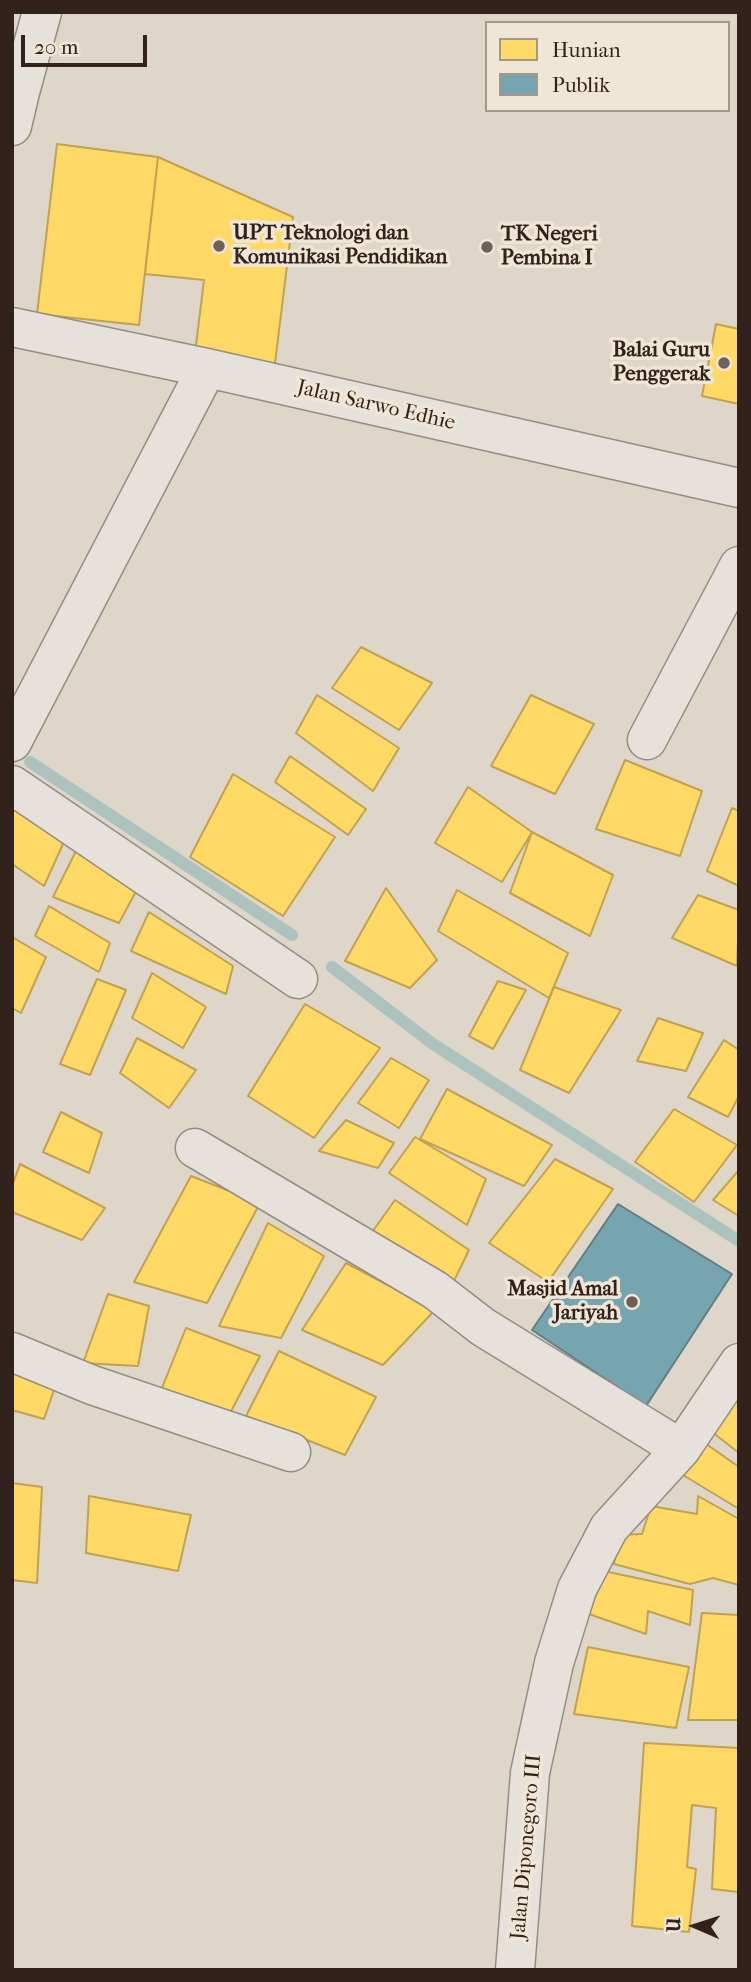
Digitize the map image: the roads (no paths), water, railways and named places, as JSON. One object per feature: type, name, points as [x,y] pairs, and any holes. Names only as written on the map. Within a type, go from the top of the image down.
[{"type":"street","points":[[15,102],[42,12]]},
{"type":"street","name":"Jalan Sarwo Edhie","points":[[12,327],[207,368],[739,488]]},
{"type":"street","points":[[12,742],[207,368]]},
{"type":"street","points":[[647,740],[739,566]]},
{"type":"street","points":[[12,785],[298,979]]},
{"type":"street","points":[[195,1148],[435,1290],[484,1328],[681,1449]]},
{"type":"street","points":[[12,1352],[92,1385],[291,1452]]},
{"type":"street","name":"Jalan Diponegoro III","points":[[515,1970],[530,1773],[554,1663],[573,1602],[609,1528],[681,1449],[739,1363]]},
{"type":"waterway","points":[[30,762],[292,935]]},
{"type":"waterway","points":[[332,967],[433,1044],[739,1241]]},
{"type":"place","name":"UPT Teknologi dan Komunikasi Pendidikan","points":[[219,246]]},
{"type":"place","name":"TK Negeri Pembina I","points":[[487,247]]},
{"type":"place","name":"Balai Guru Penggerak","points":[[724,363]]},
{"type":"place","name":"Masjid Amal Jariyah","points":[[632,1302]]}]
